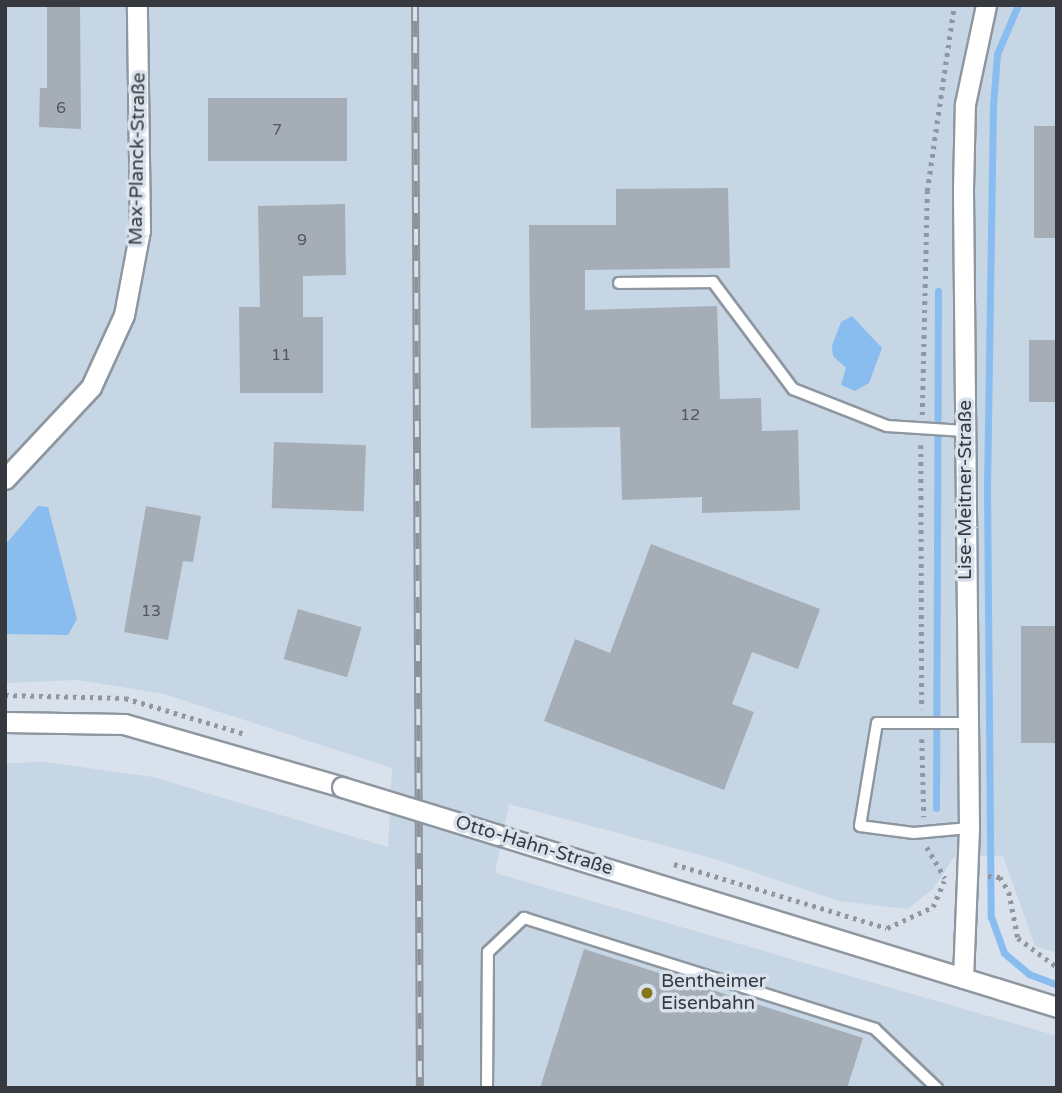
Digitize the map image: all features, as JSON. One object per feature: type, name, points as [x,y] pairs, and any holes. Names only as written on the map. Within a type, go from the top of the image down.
[{"type":"street","name":"Max-Planck-Straße","points":[[5,479],[91,387],[124,315],[140,230],[138,5]]},
{"type":"street","name":"Lise-Meitner-Straße","points":[[964,978],[969,873],[965,104],[986,5]]},
{"type":"street","name":"Otto-Hahn-Straße","points":[[5,722],[114,722],[342,787],[1057,1006]]},
{"type":"lane","points":[[618,282],[713,282],[793,389],[887,426],[965,431]]},
{"type":"lane","points":[[968,723],[877,723],[860,826],[914,833],[969,828]]},
{"type":"lane","points":[[487,1088],[488,952],[524,918],[875,1029],[937,1088]]},
{"type":"path","points":[[660,860],[887,928],[919,919],[933,907],[945,878],[969,873],[1000,877],[1018,938],[1057,967]]},
{"type":"shaded area","points":[[5,5],[1057,5],[1057,953],[1035,946],[1003,856],[954,857],[934,888],[907,909],[839,901],[715,859],[509,804],[495,873],[1057,1036],[1057,1088],[5,1088],[5,763],[46,762],[153,777],[388,847],[392,768],[164,694],[78,680],[5,683]]},
{"type":"water","points":[[852,316],[882,348],[869,383],[855,391],[841,385],[846,368],[833,356],[832,346],[841,322]]},
{"type":"water","points":[[38,506],[48,507],[77,619],[68,635],[5,634],[5,545]]},
{"type":"building","points":[[47,5],[80,5],[81,129],[39,127],[40,88],[47,88]]},
{"type":"building","points":[[208,98],[347,98],[347,161],[208,161]]},
{"type":"building","points":[[1034,126],[1057,126],[1057,238],[1034,238]]},
{"type":"building","points":[[728,188],[730,268],[585,270],[585,310],[717,306],[720,399],[761,398],[762,431],[798,430],[800,510],[702,513],[702,497],[622,500],[620,427],[531,428],[529,225],[616,225],[616,189]]},
{"type":"building","points":[[345,204],[346,275],[303,276],[303,317],[323,317],[323,393],[240,393],[239,307],[260,307],[258,206]]},
{"type":"building","points":[[1029,340],[1057,340],[1057,402],[1029,402]]},
{"type":"building","points":[[274,442],[366,445],[364,511],[272,508]]},
{"type":"building","points":[[146,506],[201,516],[193,562],[183,561],[168,640],[124,632]]},
{"type":"building","points":[[651,544],[820,609],[798,669],[752,652],[732,704],[754,712],[724,790],[544,721],[575,639],[610,653]]},
{"type":"building","points":[[298,609],[361,627],[347,677],[284,659]]},
{"type":"building","points":[[1021,626],[1057,626],[1057,743],[1021,743]]},
{"type":"building","name":"Bentheimer Eisenbahn","points":[[584,949],[863,1038],[847,1088],[540,1088]]},
{"type":"waterway","points":[[1018,5],[997,54],[993,106],[987,490],[991,917],[1004,953],[1029,974],[1057,985]]},
{"type":"waterway","points":[[936,808],[938,291]]},
{"type":"railway","points":[[415,5],[420,1088]]},
{"type":"place","name":"Bentheimer Eisenbahn","points":[[647,993]]}]
